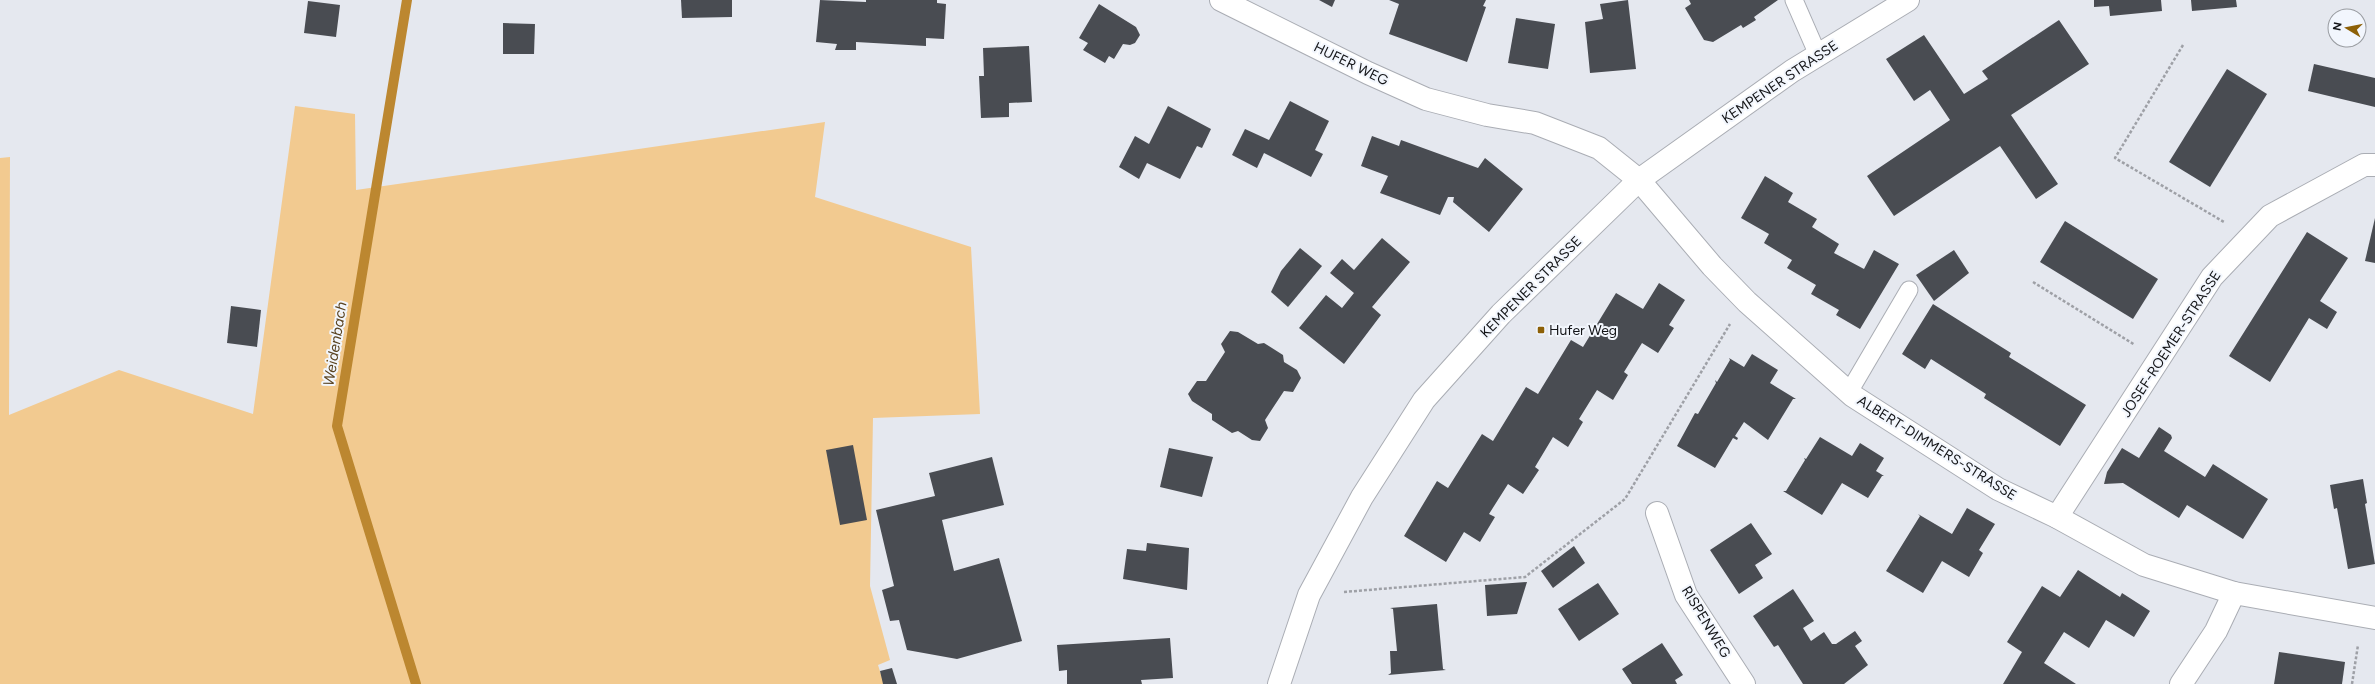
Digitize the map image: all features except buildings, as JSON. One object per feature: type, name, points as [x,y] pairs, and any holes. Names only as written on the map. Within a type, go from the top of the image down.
[{"type":"street","name":"KEMPENER STRASSE","points":[[1279,684],[1309,595],[1362,497],[1424,400],[1501,314],[1639,180],[1792,72],[1908,0]]},
{"type":"street","name":"HUFER WEG","points":[[1227,1],[1368,73],[1426,99],[1487,115],[1535,123],[1567,133],[1599,148],[1639,180]]},
{"type":"street","name":"JOSEF-ROEMER-STRASSE","points":[[2057,517],[2160,361],[2212,277],[2270,216],[2364,165],[2375,165]]},
{"type":"street","name":"ALBERT-DIMMERS-STRASSE","points":[[1639,180],[1712,266],[1747,302],[1849,392],[1998,489],[2057,517],[2144,565],[2234,593],[2368,617]]},
{"type":"street","name":"RISPENWEG","points":[[1657,513],[1686,595],[1744,684]]},
{"type":"street","points":[[2181,684],[2216,631],[2234,593]]},
{"type":"lane","points":[[1794,0],[1818,55]]},
{"type":"lane","points":[[1849,392],[1909,290]]},
{"type":"path","points":[[2183,45],[2115,158],[2250,238]]},
{"type":"path","points":[[2033,282],[2160,361]]},
{"type":"path","points":[[1309,595],[1525,577],[1625,499],[1730,324],[1747,302]]},
{"type":"path","points":[[2352,684],[2368,617]]},
{"type":"shaded area","points":[[295,106],[355,114],[356,190],[825,122],[815,197],[971,247],[980,414],[873,418],[870,586],[890,660],[878,665],[884,684],[0,684],[0,158],[10,157],[9,415],[119,370],[253,414]]},
{"type":"waterway","name":"Weidenbach","points":[[407,0],[337,426],[416,684]]},
{"type":"place","name":"Hufer Weg","points":[[1541,330]]}]
